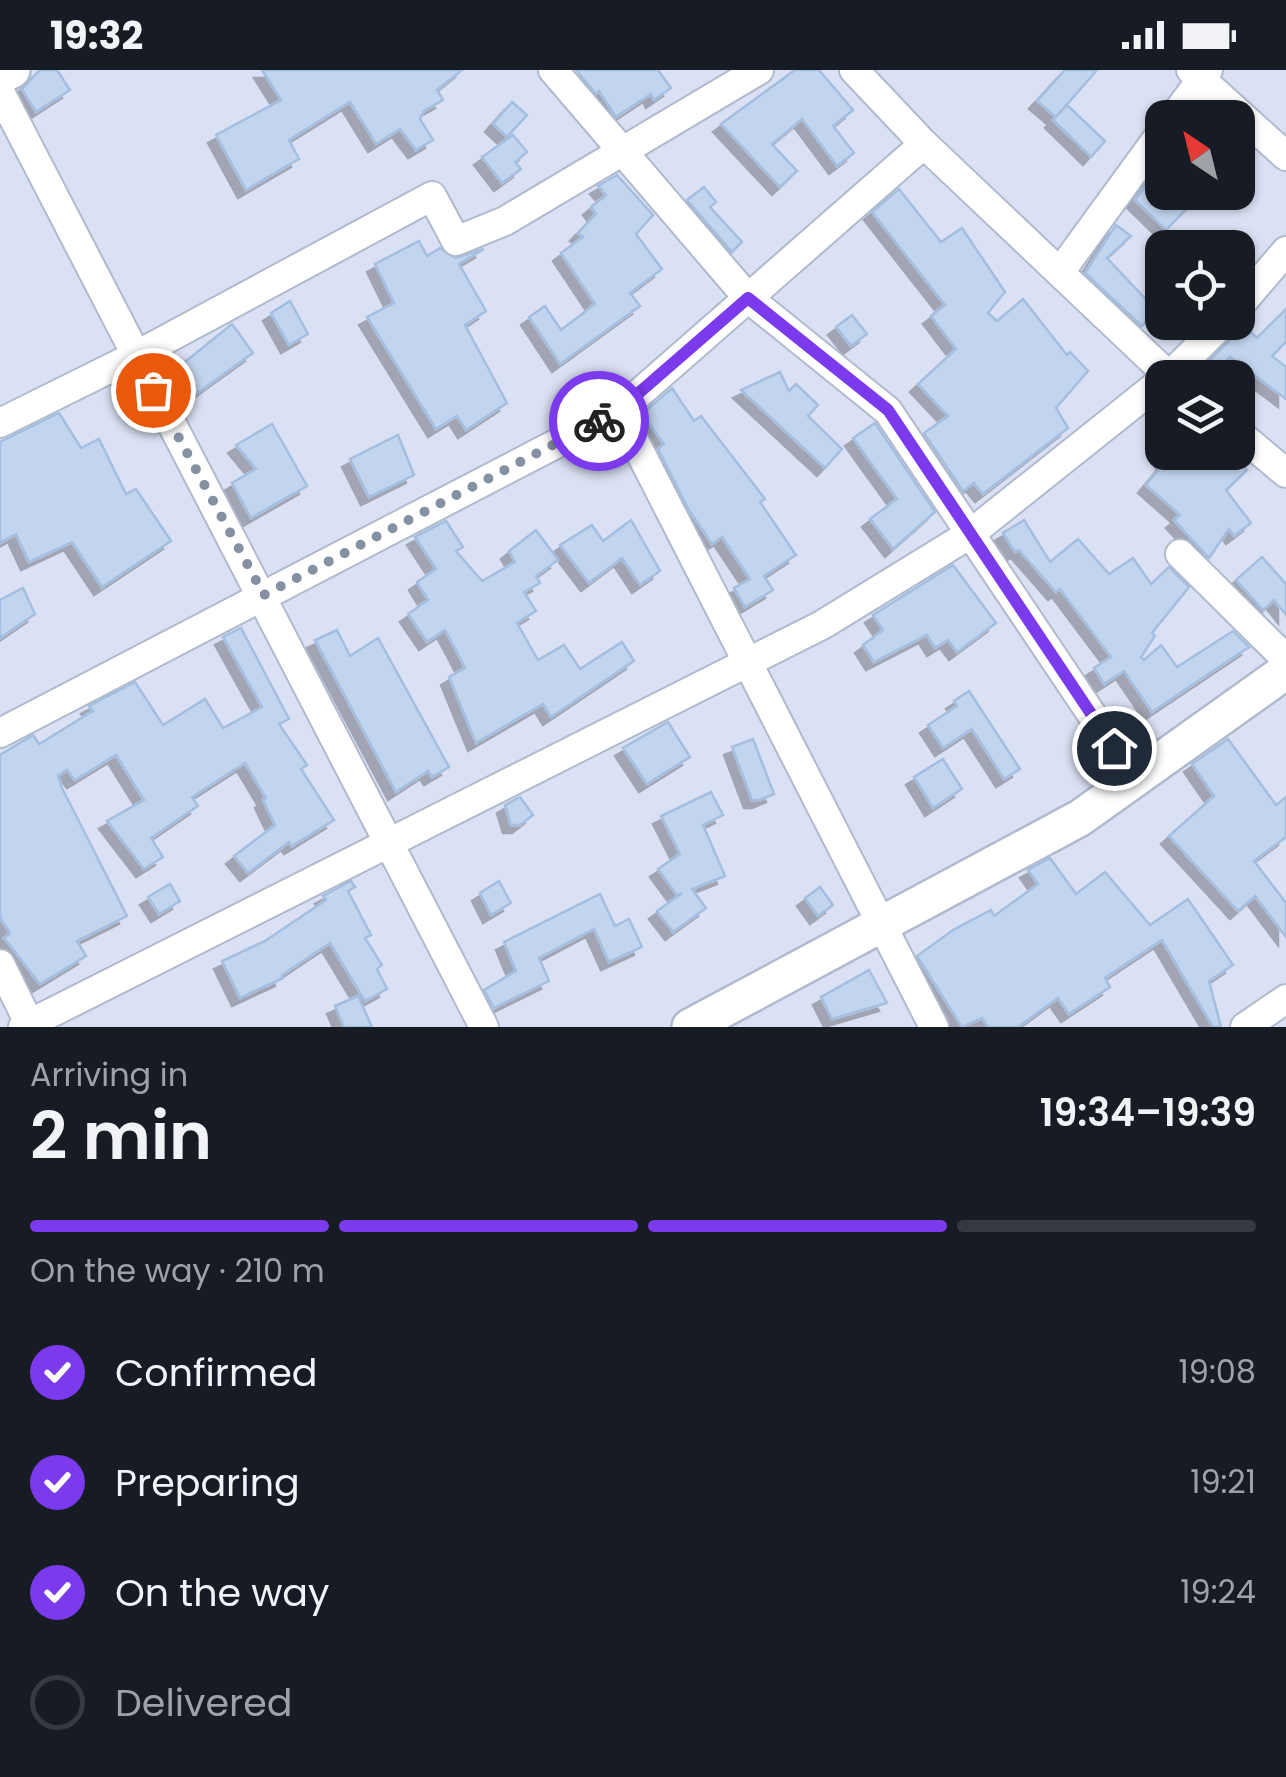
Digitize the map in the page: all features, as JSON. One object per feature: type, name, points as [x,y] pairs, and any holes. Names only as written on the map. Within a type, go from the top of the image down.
[{"type":"street","points":[[0,76],[12,70]]},
{"type":"street","points":[[0,423],[135,356],[432,196],[456,241],[505,221],[759,70]]},
{"type":"street","points":[[854,70],[924,144],[1150,360]]},
{"type":"street","points":[[561,73],[748,298],[888,410],[1135,778]]},
{"type":"street","points":[[1184,100],[1200,73],[1286,156]]},
{"type":"street","points":[[0,92],[135,356],[264,595],[484,1027]]},
{"type":"street","points":[[0,733],[618,411],[924,144]]},
{"type":"street","points":[[1060,272],[1145,155]]},
{"type":"street","points":[[1255,287],[1286,251]]},
{"type":"street","points":[[1186,360],[1206,340]]},
{"type":"street","points":[[0,964],[28,1026],[822,625],[970,534],[1145,396]]},
{"type":"street","points":[[618,411],[934,1027]]},
{"type":"street","points":[[1255,447],[1286,473]]},
{"type":"street","points":[[1180,554],[1286,660]]},
{"type":"street","points":[[690,1027],[1047,837],[1286,671]]},
{"type":"street","points":[[1245,1027],[1286,999]]},
{"type":"shaded area","points":[[0,70],[1286,70],[1286,1027],[0,1027]]},
{"type":"building","points":[[40,70],[57,70],[70,90],[36,112],[22,89]]},
{"type":"building","points":[[262,70],[462,70],[437,90],[443,100],[424,111],[420,119],[433,140],[416,150],[400,129],[376,144],[350,102],[289,140],[299,159],[246,190],[216,135],[281,100]]},
{"type":"building","points":[[576,70],[658,70],[671,88],[654,100],[651,94],[616,117],[599,91],[596,94]]},
{"type":"building","points":[[795,70],[819,70],[853,110],[833,126],[854,153],[837,166],[802,119],[772,144],[797,171],[780,187],[721,124]]},
{"type":"building","points":[[1065,70],[1097,70],[1056,117],[1037,101]]},
{"type":"building","points":[[512,102],[527,115],[507,137],[493,124]]},
{"type":"building","points":[[1067,105],[1105,141],[1091,157],[1053,120]]},
{"type":"building","points":[[513,135],[527,152],[515,162],[521,169],[502,183],[482,157]]},
{"type":"building","points":[[617,175],[653,215],[636,234],[662,269],[630,293],[640,306],[560,364],[529,317],[545,306],[561,330],[595,304],[561,253],[583,237],[578,233],[596,214],[591,207],[606,195],[598,186]]},
{"type":"building","points":[[704,187],[716,202],[710,207],[742,242],[732,252],[687,200]]},
{"type":"building","points":[[1145,187],[1145,210],[1135,200]]},
{"type":"building","points":[[899,189],[941,242],[962,228],[1005,292],[988,313],[997,321],[1023,299],[1067,355],[1070,352],[1088,371],[1056,408],[1068,428],[983,494],[974,483],[963,491],[924,433],[948,416],[918,384],[956,349],[931,316],[945,305],[872,212]]},
{"type":"building","points":[[1145,210],[1185,210],[1166,230]]},
{"type":"building","points":[[1116,225],[1131,236],[1107,258],[1145,298],[1142,326],[1085,273]]},
{"type":"building","points":[[419,241],[427,256],[440,248],[455,258],[484,249],[459,264],[486,311],[465,325],[507,403],[466,430],[457,416],[436,429],[367,317],[394,303],[375,264]]},
{"type":"building","points":[[290,301],[308,334],[289,345],[271,313]]},
{"type":"building","points":[[1286,309],[1286,342],[1272,356],[1286,367],[1286,399],[1255,376],[1255,360],[1210,360],[1230,340],[1257,338]]},
{"type":"building","points":[[852,315],[867,334],[851,346],[836,327]]},
{"type":"building","points":[[232,324],[253,353],[189,399],[170,374]]},
{"type":"building","points":[[780,372],[789,391],[796,384],[818,405],[808,416],[842,449],[825,468],[741,390]]},
{"type":"building","points":[[672,388],[694,421],[701,416],[765,499],[760,502],[796,555],[764,576],[773,590],[745,607],[734,588],[750,579],[722,537],[712,544],[689,510],[658,449],[664,444],[642,414]]},
{"type":"building","points":[[59,413],[81,448],[99,439],[126,494],[136,489],[171,541],[102,587],[72,542],[29,562],[16,534],[0,543],[0,442]]},
{"type":"building","points":[[875,423],[935,512],[893,549],[870,519],[897,499],[853,438]]},
{"type":"building","points":[[272,424],[307,486],[251,518],[232,483],[256,469],[236,445]]},
{"type":"building","points":[[398,435],[414,475],[369,497],[350,459]]},
{"type":"building","points":[[1158,470],[1247,470],[1226,490],[1251,523],[1234,536],[1229,529],[1209,558],[1174,520],[1180,515],[1146,485]]},
{"type":"building","points":[[631,520],[660,571],[640,585],[622,558],[589,583],[560,545],[592,525],[603,541]]},
{"type":"building","points":[[1024,520],[1050,562],[1078,539],[1109,574],[1133,558],[1151,584],[1169,567],[1189,587],[1152,633],[1155,636],[1141,657],[1144,660],[1161,645],[1177,667],[1233,631],[1249,647],[1152,712],[1124,671],[1104,684],[1094,668],[1111,657],[1060,589],[1056,592],[1019,550],[1015,552],[1003,533]]},
{"type":"building","points":[[446,521],[463,547],[456,551],[482,581],[515,562],[509,551],[536,530],[558,560],[536,576],[540,583],[524,592],[536,611],[517,623],[538,660],[564,645],[580,669],[622,642],[634,661],[551,717],[543,704],[476,743],[449,677],[465,668],[456,650],[445,630],[427,642],[408,614],[428,600],[417,582],[436,569],[415,537]]},
{"type":"building","points":[[1262,557],[1286,584],[1286,615],[1274,600],[1263,610],[1236,580]]},
{"type":"building","points":[[953,565],[996,623],[957,652],[948,640],[935,648],[927,635],[874,662],[863,645],[883,630],[873,615]]},
{"type":"building","points":[[23,588],[35,614],[0,638],[0,600]]},
{"type":"building","points":[[241,628],[289,719],[279,724],[307,765],[301,769],[334,820],[292,846],[289,842],[248,873],[234,856],[275,825],[263,800],[266,798],[245,763],[192,797],[198,806],[151,838],[163,857],[144,869],[107,821],[144,800],[116,755],[75,780],[67,770],[58,776],[62,788],[127,916],[77,941],[86,956],[40,984],[4,938],[10,933],[0,918],[0,755],[33,735],[39,744],[93,711],[89,706],[135,682],[163,725],[205,699],[223,728],[262,707],[223,637]]},
{"type":"building","points":[[337,630],[350,656],[378,638],[449,767],[432,777],[428,771],[396,792],[315,640]]},
{"type":"building","points":[[969,691],[1020,769],[1004,779],[972,729],[943,748],[928,725],[957,706],[954,701]]},
{"type":"building","points":[[668,722],[690,757],[647,784],[623,748]]},
{"type":"building","points":[[753,739],[774,794],[760,800],[752,800],[732,747]]},
{"type":"building","points":[[1228,739],[1276,805],[1286,797],[1286,837],[1254,861],[1286,903],[1286,937],[1255,896],[1238,911],[1169,836],[1214,796],[1192,764]]},
{"type":"building","points":[[943,759],[962,789],[933,808],[914,777]]},
{"type":"building","points":[[711,792],[723,815],[703,825],[725,876],[692,889],[706,908],[673,932],[657,911],[682,893],[677,895],[658,869],[680,854],[661,816]]},
{"type":"building","points":[[520,797],[533,815],[520,825],[511,825],[505,805]]},
{"type":"building","points":[[1050,858],[1076,894],[1105,872],[1150,925],[1188,899],[1233,965],[1209,981],[1221,1027],[1213,1027],[1162,940],[1105,978],[1110,987],[1069,1014],[1058,998],[1018,1027],[988,1027],[982,1018],[962,1027],[917,956],[953,930],[991,910],[994,916],[1038,884],[1028,870]]},
{"type":"building","points":[[351,881],[355,887],[348,891],[371,935],[365,938],[382,965],[377,969],[387,989],[365,1001],[330,943],[282,975],[283,978],[240,998],[222,961],[265,941],[326,900],[323,896]]},
{"type":"building","points":[[499,881],[511,903],[491,915],[480,893]]},
{"type":"building","points":[[170,884],[180,901],[159,914],[148,897]]},
{"type":"building","points":[[820,887],[833,905],[818,916],[805,898]]},
{"type":"building","points":[[600,894],[615,926],[629,919],[642,947],[609,962],[594,929],[539,958],[549,981],[494,1008],[484,990],[516,971],[504,942]]},
{"type":"building","points":[[869,970],[887,1003],[832,1019],[821,997]]},
{"type":"building","points":[[358,996],[372,1027],[344,1027],[335,1006]]},
{"type":"way so far","points":[[153,390],[264,595],[599,421]]},
{"type":"route","points":[[599,421],[618,411],[748,298],[888,410],[1114,748]]}]
